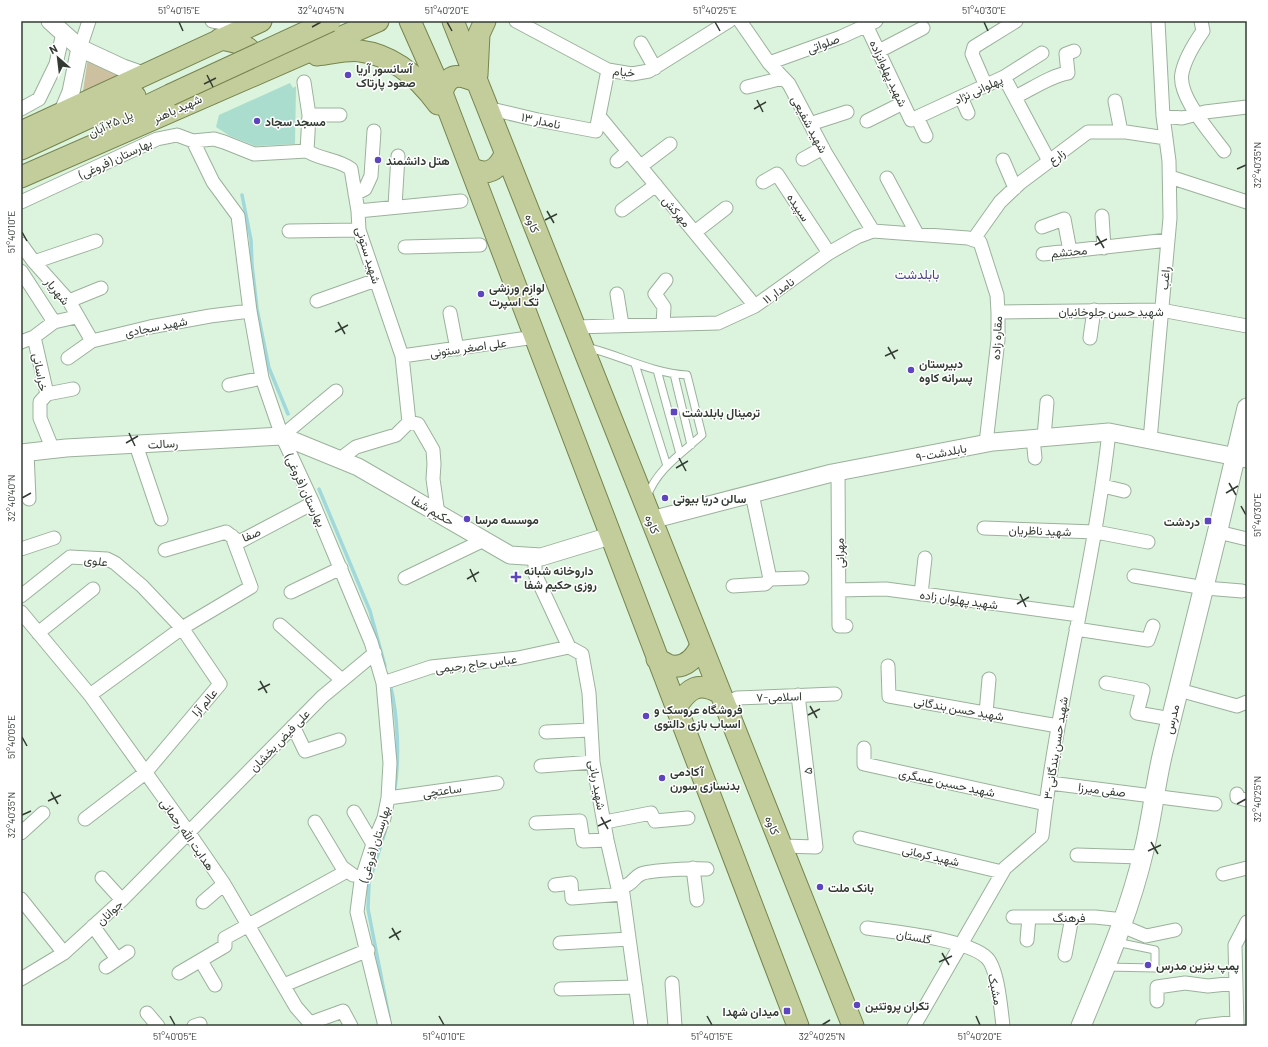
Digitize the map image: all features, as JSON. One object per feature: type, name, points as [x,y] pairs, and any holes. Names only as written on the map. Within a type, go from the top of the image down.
[{"type":"main road","name":"پل ۲۵ آبان","points":[[21,149],[298,21]]},
{"type":"main road","name":"پل ۲۵ آبان","points":[[21,163],[105,126],[330,21]]},
{"type":"main road","name":"شهید باهنر","points":[[21,177],[378,21]]},
{"type":"main road","points":[[410,21],[442,93],[798,1026]]},
{"type":"main road","name":"کاوه","points":[[453,21],[854,1026]]},
{"type":"main road","points":[[442,93],[445,84],[450,78],[462,75],[477,82],[479,34],[484,21]]},
{"type":"main road","points":[[21,132],[142,75],[216,30],[253,25]]},
{"type":"main road","points":[[216,30],[242,44],[252,52],[253,65],[247,78]]},
{"type":"main road","points":[[298,57],[359,50],[386,57],[426,87],[455,127]]},
{"type":"main road","points":[[470,168],[484,173],[492,171],[498,166],[505,154]]},
{"type":"main road","name":"مدرس","points":[[1081,1026],[1120,929],[1142,857],[1154,796],[1172,719],[1218,532],[1241,458],[1247,408]]},
{"type":"main road","points":[[657,659],[672,666],[684,664],[695,657],[701,645]]},
{"type":"main road","points":[[676,707],[684,695],[691,690],[702,686],[710,687],[723,699]]},
{"type":"street","points":[[50,21],[60,27],[80,48],[142,75]]},
{"type":"street","points":[[63,112],[71,92],[80,48],[88,21]]},
{"type":"street","name":"خیام","points":[[516,21],[608,70],[632,74],[649,71],[655,68],[729,21]]},
{"type":"street","name":"راغب","points":[[1150,440],[1168,240],[1170,177],[1163,116],[1158,21]]},
{"type":"street","points":[[1201,21],[1202,31],[1191,48],[1181,74],[1185,98],[1224,151]]},
{"type":"street","name":"شهید شفیعی","points":[[744,22],[768,63],[789,84],[823,148],[873,231]]},
{"type":"street","name":"صلواتی","points":[[768,63],[841,37],[871,23]]},
{"type":"street","name":"شهید پهلوانزاده","points":[[871,23],[878,51],[903,103],[926,136]]},
{"type":"street","points":[[986,86],[972,54],[974,47],[1009,23]]},
{"type":"street","points":[[21,109],[39,99],[56,64],[60,27]]},
{"type":"street","points":[[878,51],[923,28]]},
{"type":"street","points":[[641,43],[655,68]]},
{"type":"street","points":[[1015,97],[1052,79],[1058,74],[1068,73],[1066,54],[1074,51]]},
{"type":"street","name":"پهلوانی نژاد","points":[[914,119],[1004,77],[1042,53]]},
{"type":"street","points":[[599,116],[608,70]]},
{"type":"street","points":[[1004,77],[1049,161]]},
{"type":"street","points":[[747,87],[783,78]]},
{"type":"street","points":[[304,82],[308,115],[307,150]]},
{"type":"street","points":[[961,97],[968,113]]},
{"type":"street","points":[[1115,101],[1121,132]]},
{"type":"street","points":[[867,121],[903,103]]},
{"type":"street","points":[[1163,116],[1182,118],[1196,114],[1247,107]]},
{"type":"street","name":"۱۳ نامدار","points":[[487,108],[538,120],[596,130],[599,116]]},
{"type":"street","points":[[810,124],[847,112]]},
{"type":"street","points":[[308,115],[340,115]]},
{"type":"street","name":"مهرکش","points":[[599,116],[755,306]]},
{"type":"street","points":[[356,194],[365,189],[371,176],[374,131]]},
{"type":"street","name":"زارع","points":[[973,240],[1000,202],[1015,188],[1088,132],[1121,132],[1166,138]]},
{"type":"street","name":"بهارستان (فروغی)","points":[[21,202],[157,139],[177,135],[193,141],[213,182],[238,216],[250,311],[262,378],[282,436],[341,568],[387,682],[390,763],[393,797],[372,844],[361,881],[357,912],[368,950],[385,1026]]},
{"type":"street","name":"شهید ستونی","points":[[193,141],[214,139],[254,154],[307,150],[313,155],[342,163],[351,169],[356,194],[360,230],[402,356],[409,422]]},
{"type":"street","points":[[641,166],[670,144]]},
{"type":"street","points":[[803,158],[823,148]]},
{"type":"street","points":[[617,160],[628,151]]},
{"type":"street","points":[[395,206],[398,156]]},
{"type":"street","points":[[1004,160],[1015,188]]},
{"type":"street","name":"سپیده","points":[[763,182],[777,174],[829,253]]},
{"type":"street","points":[[1170,177],[1247,202]]},
{"type":"street","points":[[887,178],[917,234]]},
{"type":"street","points":[[622,210],[656,186]]},
{"type":"street","points":[[358,210],[461,201]]},
{"type":"street","points":[[695,232],[726,208]]},
{"type":"street","points":[[1102,216],[1104,248]]},
{"type":"street","points":[[1042,227],[1064,219],[1070,251]]},
{"type":"street","points":[[289,230],[360,230]]},
{"type":"street","name":"۱۱ نامدار","points":[[575,327],[718,323],[755,306],[829,253],[857,237],[873,231],[973,240]]},
{"type":"street","name":"مقاره زاده","points":[[973,240],[980,242],[997,295],[998,340],[986,443]]},
{"type":"street","name":"محتشم","points":[[1043,254],[1168,240]]},
{"type":"street","points":[[34,262],[96,241]]},
{"type":"street","name":"شهریار","points":[[21,244],[34,262],[69,301],[76,317],[92,341]]},
{"type":"street","points":[[405,247],[480,245]]},
{"type":"street","points":[[21,271],[54,322]]},
{"type":"street","points":[[318,301],[376,280]]},
{"type":"street","points":[[663,324],[664,307],[655,294],[666,280]]},
{"type":"street","points":[[69,301],[101,288]]},
{"type":"street","points":[[617,294],[622,325]]},
{"type":"street","points":[[1090,338],[1094,310]]},
{"type":"street","name":"شهید حسن جلوخانیان","points":[[998,312],[1161,310],[1247,326]]},
{"type":"street","name":"شهید سجادی","points":[[68,358],[92,341],[150,327],[210,316],[250,311]]},
{"type":"street","points":[[450,313],[457,349]]},
{"type":"street","points":[[21,342],[34,338],[54,322],[76,317]]},
{"type":"street","name":"علی اصغر ستونی","points":[[402,356],[535,337]]},
{"type":"street","name":"خراسانی","points":[[34,338],[47,394],[40,402],[40,418],[53,450]]},
{"type":"street","points":[[229,386],[262,378]]},
{"type":"street","points":[[47,394],[73,389]]},
{"type":"street","points":[[282,436],[336,391]]},
{"type":"street","points":[[1035,458],[1047,402]]},
{"type":"street","points":[[340,459],[356,447],[396,435],[409,422],[418,424],[433,450],[433,479],[438,514]]},
{"type":"street","name":"۹-بابلدشت","points":[[648,511],[752,494],[838,472],[986,443],[1039,438],[1109,432],[1241,458]]},
{"type":"street","name":"۳-شهید حسن بندگانی","points":[[914,1026],[1002,872],[1042,836],[1058,726],[1096,532],[1109,432]]},
{"type":"street","name":"حکیم شفا","points":[[282,436],[358,467],[510,555],[541,557],[610,536]]},
{"type":"street","name":"رسالت","points":[[24,453],[66,448],[282,436]]},
{"type":"street","points":[[136,445],[161,519]]},
{"type":"street","points":[[24,453],[29,499]]},
{"type":"street","name":"مهرانی","points":[[838,472],[839,626],[846,626]]},
{"type":"street","points":[[1103,486],[1124,491]]},
{"type":"street","points":[[752,494],[770,579]]},
{"type":"street","name":"صفا","points":[[165,550],[226,532],[240,542],[313,503]]},
{"type":"street","name":"شهید ناظریان","points":[[984,528],[1096,532],[1148,542]]},
{"type":"street","points":[[1218,532],[1247,539]]},
{"type":"street","points":[[90,695],[182,628],[251,586],[232,536]]},
{"type":"street","points":[[21,549],[54,538]]},
{"type":"street","points":[[405,578],[484,540]]},
{"type":"street","name":"شهید ربانی","points":[[535,556],[535,574],[569,647],[582,654],[589,693],[593,762],[605,822],[607,840],[621,891],[641,1026]]},
{"type":"street","name":"علوی","points":[[21,596],[70,557],[107,559],[115,563],[142,586],[182,628]]},
{"type":"street","points":[[921,594],[925,558]]},
{"type":"street","points":[[291,592],[341,568]]},
{"type":"street","points":[[1134,576],[1205,588],[1242,591]]},
{"type":"street","points":[[733,586],[765,584],[770,579],[802,578]]},
{"type":"street","points":[[38,632],[93,589]]},
{"type":"street","name":"شهید پهلوان زاده","points":[[839,590],[886,590],[1079,615]]},
{"type":"street","name":"هدایت الله رحمانی","points":[[21,612],[90,695],[189,833],[224,884],[247,926],[296,1007],[310,1023],[343,1011],[351,1026]]},
{"type":"street","points":[[280,625],[342,680]]},
{"type":"street","points":[[1076,629],[1148,640],[1153,626]]},
{"type":"street","name":"عالم آرا","points":[[145,773],[220,684],[182,628]]},
{"type":"street","name":"عباس حاج رحیمی","points":[[387,682],[431,667],[518,658],[569,647]]},
{"type":"street","name":"علی فیض بخشان","points":[[189,833],[322,697],[375,652]]},
{"type":"street","name":"شهید حسن بندگانی","points":[[888,666],[889,696],[1058,726]]},
{"type":"street","points":[[986,713],[989,679]]},
{"type":"street","points":[[1106,683],[1143,690],[1137,713],[1172,719]]},
{"type":"street","points":[[1179,690],[1237,706],[1247,702]]},
{"type":"street","name":"۷-اسلامی","points":[[723,699],[736,698],[769,703],[798,695],[835,694]]},
{"type":"street","name":"۵","points":[[782,846],[816,847],[798,695]]},
{"type":"street","points":[[293,726],[305,751],[339,740]]},
{"type":"street","points":[[546,732],[590,730]]},
{"type":"street","name":"شهید حسین عسگری","points":[[864,748],[864,764],[1046,804]]},
{"type":"street","points":[[541,766],[593,762]]},
{"type":"street","points":[[85,819],[145,773]]},
{"type":"street","name":"ساعتچی","points":[[393,797],[497,783]]},
{"type":"street","name":"صفی میرزا","points":[[1050,783],[1215,804]]},
{"type":"street","points":[[354,812],[372,844]]},
{"type":"street","points":[[21,833],[43,813]]},
{"type":"street","points":[[605,822],[650,813],[655,821],[688,818]]},
{"type":"street","points":[[536,823],[580,821],[583,841],[607,840]]},
{"type":"street","points":[[315,822],[342,867],[361,881]]},
{"type":"street","name":"جوانان","points":[[23,975],[64,953],[122,900],[189,833]]},
{"type":"street","name":"شهید کرمانی","points":[[860,838],[1002,872]]},
{"type":"street","points":[[1077,855],[1142,857]]},
{"type":"street","points":[[693,868],[697,900]]},
{"type":"street","points":[[555,885],[570,883],[572,898],[621,891],[630,885],[642,873],[693,868],[707,869]]},
{"type":"street","points":[[1223,874],[1247,868]]},
{"type":"street","points":[[179,973],[225,946],[225,938],[347,871]]},
{"type":"street","points":[[102,878],[122,900]]},
{"type":"street","points":[[203,902],[224,884]]},
{"type":"street","points":[[21,899],[64,953]]},
{"type":"street","name":"فرهنگ","points":[[1013,917],[1072,917],[1146,936],[1175,930]]},
{"type":"street","points":[[1027,940],[1029,917]]},
{"type":"street","points":[[1065,955],[1072,917]]},
{"type":"street","points":[[1202,1026],[1237,1024],[1235,944],[1247,922]]},
{"type":"street","points":[[93,926],[117,959]]},
{"type":"street","name":"گلستان","points":[[867,928],[961,944]]},
{"type":"street","points":[[560,943],[629,939]]},
{"type":"street","name":"مشبک","points":[[961,944],[987,958],[995,975],[1003,1026]]},
{"type":"street","points":[[284,985],[368,950]]},
{"type":"street","points":[[106,967],[128,952]]},
{"type":"street","points":[[201,961],[215,985]]},
{"type":"street","points":[[672,983],[675,1026]]},
{"type":"street","points":[[1157,1002],[1157,987],[1185,984],[1208,986],[1236,983]]},
{"type":"street","points":[[561,989],[636,987]]},
{"type":"street","points":[[147,1013],[158,1026]]},
{"type":"lane","points":[[582,347],[604,352],[635,364],[657,370],[687,375],[702,435],[667,466],[649,489],[648,511]]},
{"type":"lane","points":[[635,364],[667,466]]},
{"type":"lane","points":[[657,370],[680,454]]},
{"type":"lane","points":[[674,374],[691,445]]},
{"type":"lane","points":[[1106,967],[1155,968],[1155,950],[1120,929]]},
{"type":"shaded area","points":[[88,58],[125,79],[82,97]]},
{"type":"building","name":"مسجد سجاد","points":[[290,83],[293,88],[296,86],[295,144],[255,146],[230,136],[216,127],[219,115]]},
{"type":"waterway","points":[[242,195],[251,240],[257,309],[269,368],[288,414]]},
{"type":"waterway","points":[[319,489],[370,611],[385,666]]},
{"type":"waterway","points":[[390,684],[395,709],[397,738],[397,767],[394,793]]},
{"type":"waterway","points":[[385,832],[369,883],[368,909],[389,1017]]},
{"type":"place","name":"آسانسور آریا صعود پارتاک","points":[[348,75]]},
{"type":"place","name":"مسجد سجاد","points":[[257,121]]},
{"type":"place","name":"هتل دانشمند","points":[[378,160]]},
{"type":"place","name":"لوازم ورزشی تک اسپرت","points":[[481,294]]},
{"type":"place","name":"دبیرستان پسرانه کاوه","points":[[911,370]]},
{"type":"place","name":"ترمینال بابلدشت","points":[[674,412]]},
{"type":"place","name":"سالن دریا بیوتی","points":[[665,498]]},
{"type":"place","name":"موسسه مرسا","points":[[467,519]]},
{"type":"place","name":"دردشت","points":[[1208,521]]},
{"type":"place","name":"داروخانه شبانه‌ روزی حکیم شفا","points":[[516,577]]},
{"type":"place","name":"فروشگاه عروسک و اسباب بازی دالتوی","points":[[646,716]]},
{"type":"place","name":"آکادمی بدنسازی سورن","points":[[662,778]]},
{"type":"place","name":"بانک ملت","points":[[820,887]]},
{"type":"place","name":"پمپ بنزین مدرس","points":[[1148,965]]},
{"type":"place","name":"تکران پروتئین","points":[[857,1005]]},
{"type":"place","name":"میدان شهدا","points":[[787,1011]]},
{"type":"district","name":"بابلدشت","points":[[917,274]]}]
